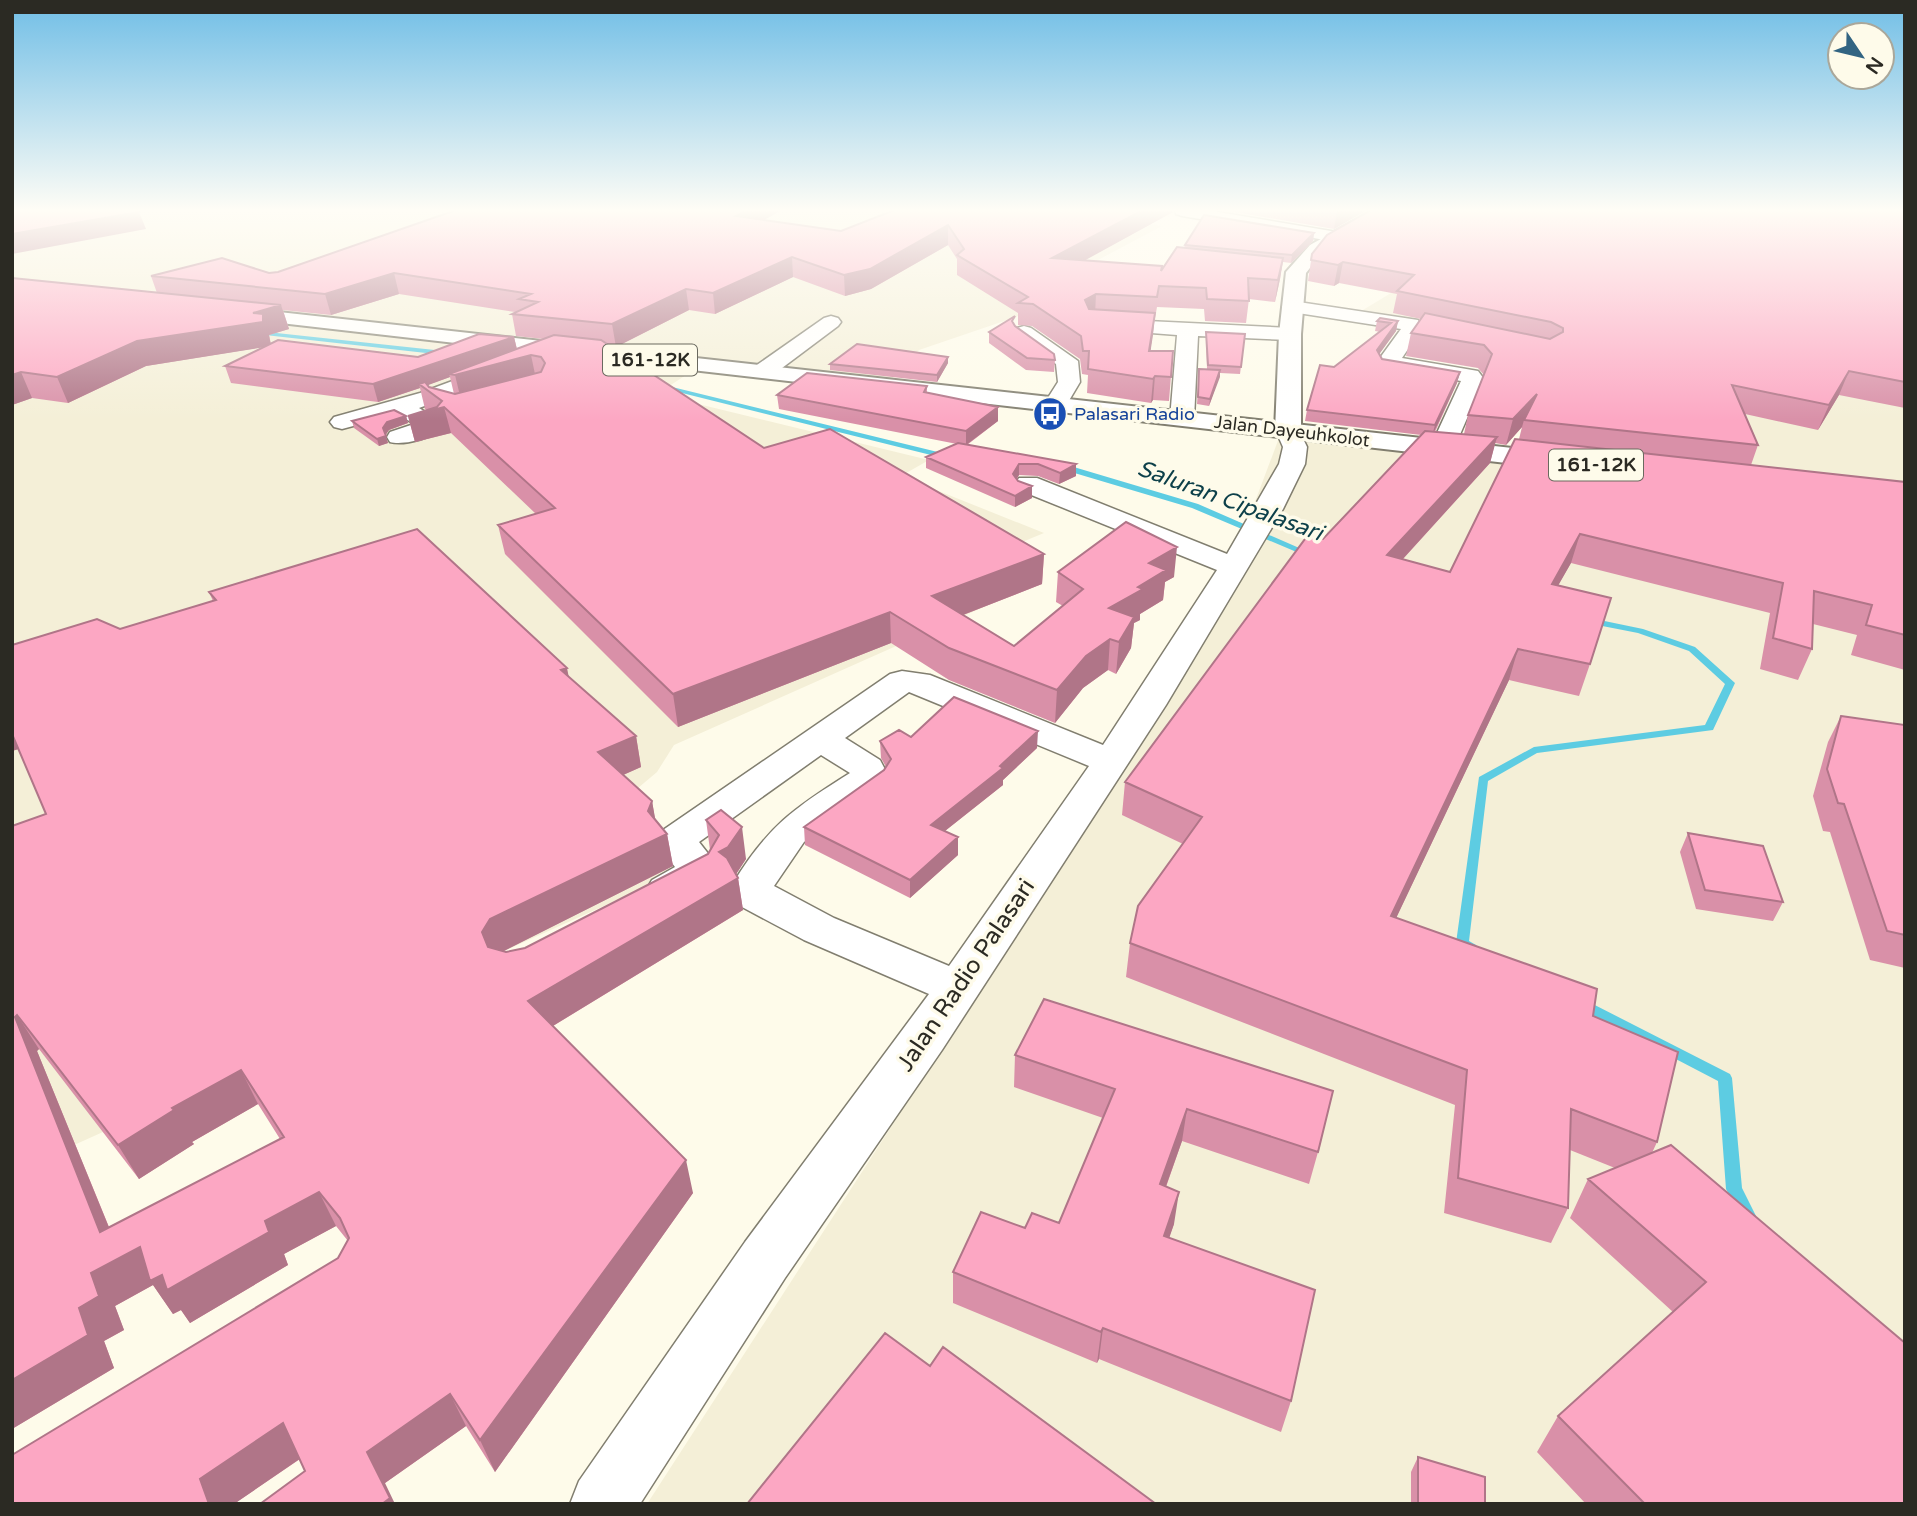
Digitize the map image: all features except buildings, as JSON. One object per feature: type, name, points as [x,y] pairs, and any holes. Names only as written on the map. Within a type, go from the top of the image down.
[{"type":"main road","points":[[1287,431],[1292,307],[1290,280]]},
{"type":"main road","name":"Jalan Dayeuhkolot","points":[[216,312],[1578,463]]},
{"type":"street","points":[[1292,307],[1344,305],[1440,331]]},
{"type":"street","points":[[762,372],[831,321]]},
{"type":"street","points":[[1095,324],[1290,334]]},
{"type":"street","points":[[1413,325],[1388,362],[1464,374],[1473,379],[1443,448]]},
{"type":"street","points":[[1182,419],[1188,329]]},
{"type":"street","points":[[1024,332],[1067,361],[1069,382],[1056,404]]},
{"type":"street","points":[[342,422],[428,398],[556,349]]},
{"type":"street","points":[[428,398],[460,410]]},
{"type":"street","points":[[399,437],[434,425],[400,407]]},
{"type":"street","name":"Jalan Radio Palasari","points":[[602,1504],[765,1259],[958,988],[1110,761],[1239,559],[1292,464],[1295,447],[1287,431]]},
{"type":"street","points":[[1028,484],[1239,559]]},
{"type":"street","points":[[637,905],[699,872],[701,868],[677,839],[822,739],[894,685],[912,680],[1110,761]]},
{"type":"street","points":[[822,739],[867,768],[870,777],[814,813],[790,834],[753,885],[757,897],[819,929],[958,988]]},
{"type":"shaded area","points":[[12,280],[1094,280],[1016,317],[919,350],[891,380],[709,360],[657,394],[929,460],[901,476],[1044,533],[998,552],[1042,581],[674,745],[657,772],[625,799],[699,863],[12,1173]]},
{"type":"shaded area","points":[[1413,280],[1905,280],[1905,1504],[647,1504],[1198,653],[1279,438],[1711,487],[1564,355],[1358,313]]},
{"type":"waterway","name":"Saluran Cipalasari","points":[[258,333],[444,353]]},
{"type":"waterway","name":"Saluran Cipalasari","points":[[664,387],[947,457]]},
{"type":"waterway","name":"Saluran Cipalasari","points":[[1064,467],[1195,506],[1309,554]]},
{"type":"waterway","name":"Saluran Cipalasari","points":[[1472,948],[1462,943],[1483,779],[1534,750],[1709,728],[1730,683],[1692,649],[1640,631],[1590,621]]},
{"type":"waterway","name":"Saluran Cipalasari","points":[[1583,1004],[1725,1078],[1734,1189],[1748,1216]]},
{"type":"place","name":"Palasari Radio","points":[[1050,414]]}]
